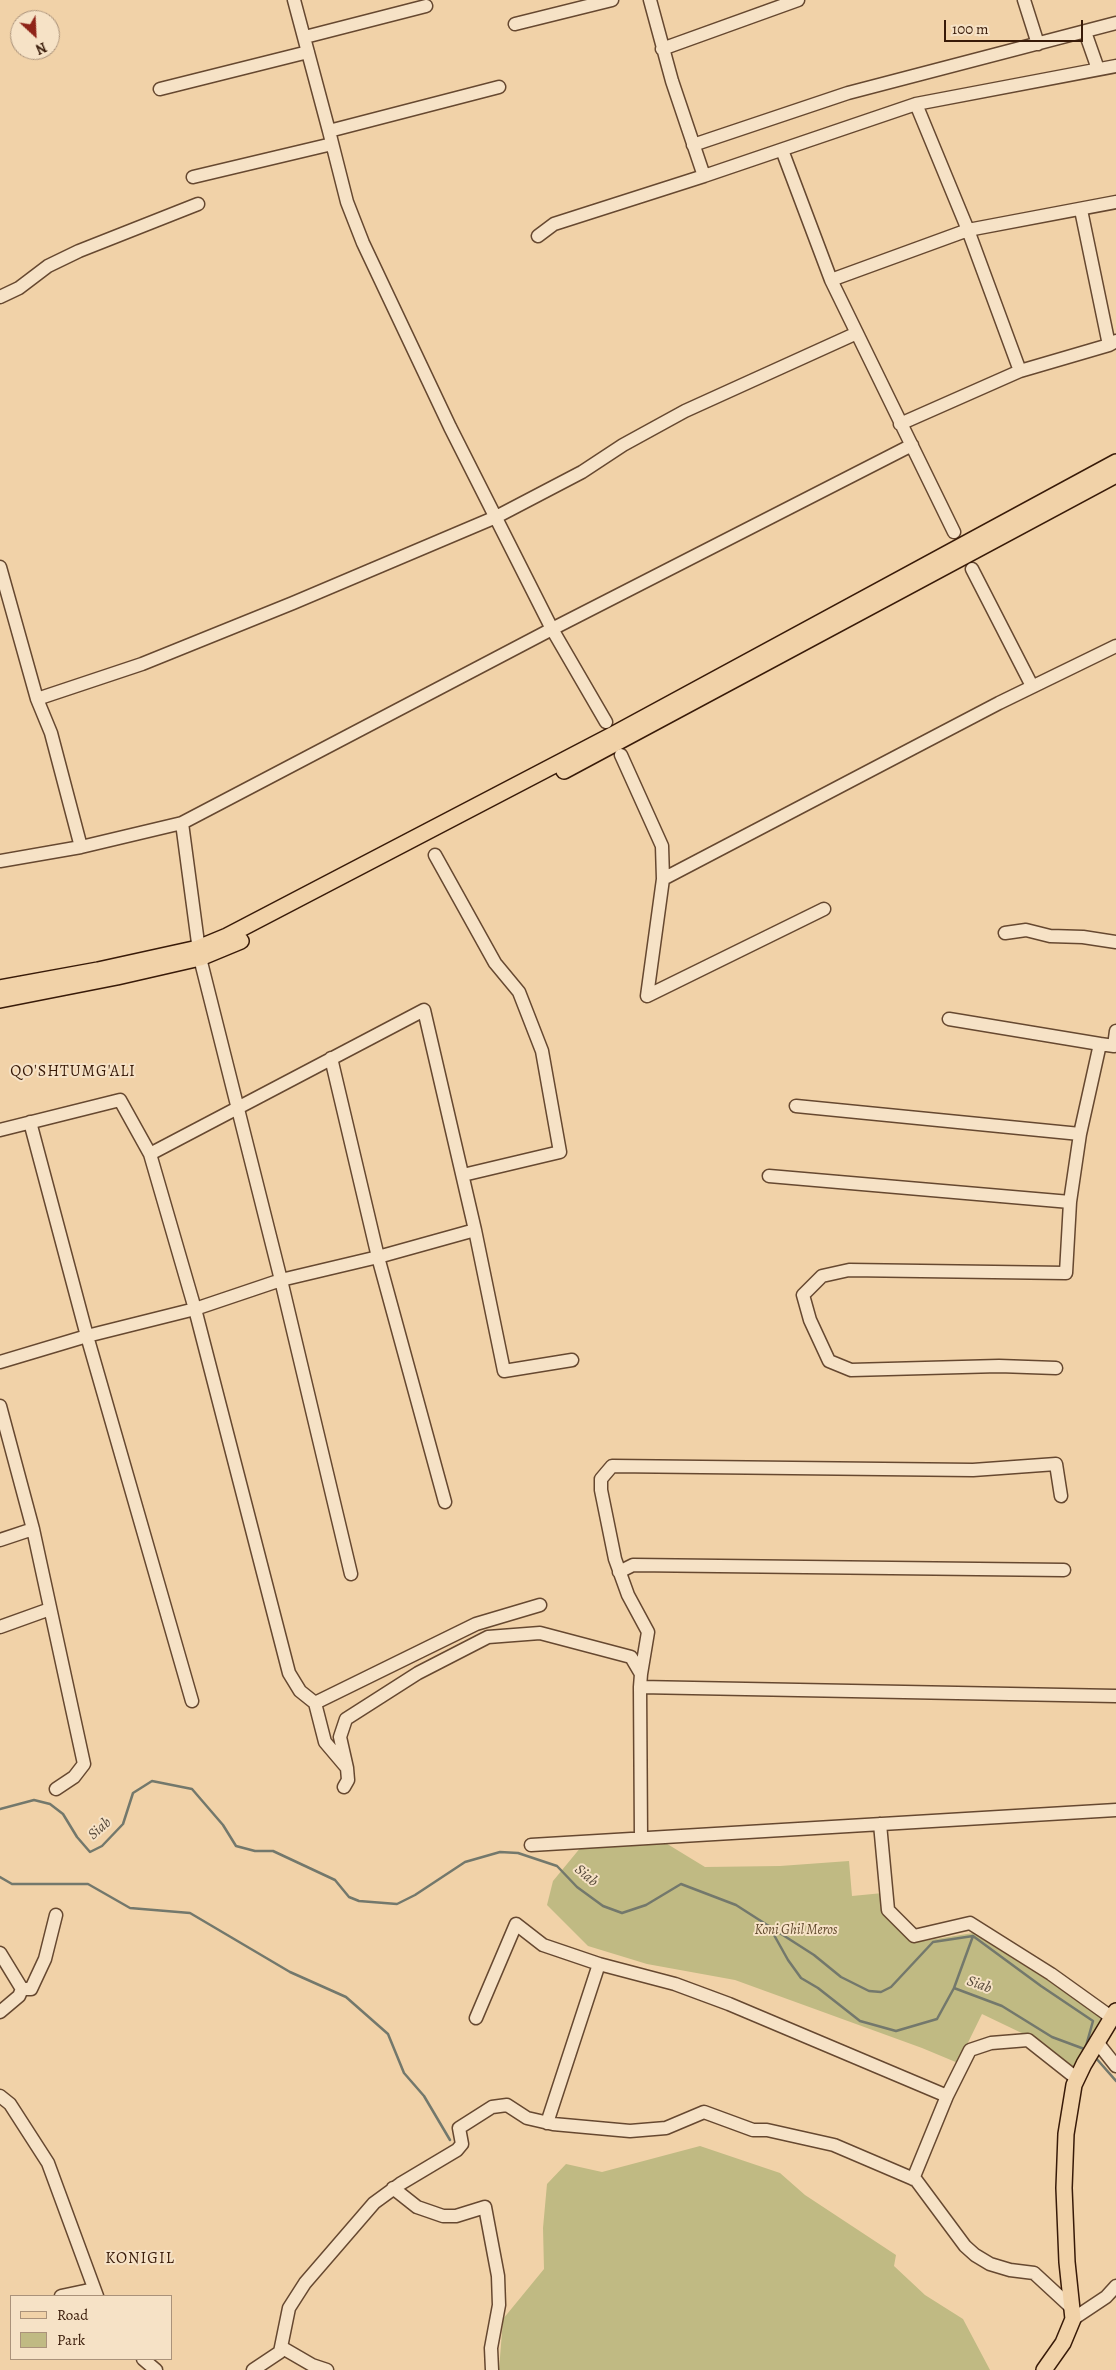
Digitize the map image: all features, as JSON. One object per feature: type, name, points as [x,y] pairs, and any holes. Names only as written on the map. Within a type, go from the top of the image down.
[{"type":"main road","points":[[0,1000],[118,978],[199,953],[227,936],[614,734],[1116,462]]},
{"type":"main road","points":[[0,988],[231,946],[613,746],[1116,475]]},
{"type":"main road","points":[[1044,2370],[1063,2343],[1073,2314],[1067,2262],[1064,2188],[1066,2134],[1074,2085],[1113,2014]]},
{"type":"street","points":[[294,0],[347,202],[363,243],[450,426],[552,629],[606,722]]},
{"type":"street","points":[[515,24],[612,0]]},
{"type":"street","points":[[650,0],[662,49],[704,176]]},
{"type":"street","points":[[662,49],[798,0]]},
{"type":"street","points":[[1024,0],[1038,44]]},
{"type":"street","points":[[305,37],[426,6]]},
{"type":"street","points":[[693,145],[848,93],[1116,23]]},
{"type":"street","points":[[1085,32],[1098,69]]},
{"type":"street","points":[[160,89],[308,52]]},
{"type":"street","points":[[538,236],[554,224],[704,176],[916,104],[1116,66]]},
{"type":"street","points":[[329,131],[499,87]]},
{"type":"street","points":[[916,104],[968,230],[1020,371]]},
{"type":"street","points":[[193,177],[332,144]]},
{"type":"street","points":[[782,150],[831,280],[954,532]]},
{"type":"street","points":[[831,280],[968,230],[1116,202]]},
{"type":"street","points":[[0,297],[20,288],[48,266],[79,251],[198,204]]},
{"type":"street","points":[[900,424],[1020,371],[1112,343],[1081,210]]},
{"type":"street","points":[[37,699],[142,664],[312,595],[496,516],[582,472],[623,445],[685,411],[857,333]]},
{"type":"street","points":[[0,861],[81,847],[182,823],[552,629],[912,445]]},
{"type":"street","points":[[0,567],[37,699],[51,733],[81,847]]},
{"type":"street","points":[[972,569],[1032,686]]},
{"type":"street","points":[[0,610],[14,612]]},
{"type":"street","points":[[664,879],[1032,686],[1116,646]]},
{"type":"street","points":[[621,755],[662,846],[664,879],[647,996],[824,909]]},
{"type":"street","points":[[182,823],[199,953],[236,1108],[281,1280],[351,1574]]},
{"type":"street","points":[[435,855],[495,963],[519,992],[542,1051],[560,1152],[463,1176]]},
{"type":"street","points":[[1005,932],[1026,930],[1050,936],[1083,937],[1116,942]]},
{"type":"street","points":[[150,1154],[424,1010],[475,1230],[504,1371],[572,1360]]},
{"type":"street","points":[[949,1019],[1115,1048],[1116,1031]]},
{"type":"street","points":[[1056,1368],[998,1366],[851,1370],[829,1361],[810,1320],[802,1295],[822,1276],[849,1270],[1066,1273],[1070,1202],[1080,1134],[1100,1044]]},
{"type":"street","points":[[331,1058],[378,1256],[445,1502]]},
{"type":"street","points":[[0,1130],[120,1100],[150,1154],[194,1309],[289,1673],[300,1691],[316,1703],[325,1742],[347,1768]]},
{"type":"street","points":[[796,1106],[1080,1134]]},
{"type":"street","points":[[30,1122],[87,1336],[192,1701]]},
{"type":"street","points":[[769,1176],[1070,1202]]},
{"type":"street","points":[[0,1362],[87,1336],[194,1309],[281,1280],[475,1230]]},
{"type":"street","points":[[0,1406],[4,1440],[33,1529],[84,1764],[74,1777],[56,1789]]},
{"type":"street","points":[[641,1838],[641,1681],[648,1632],[628,1595],[615,1560],[601,1490],[601,1479],[612,1466],[964,1470],[1056,1464],[1061,1496]]},
{"type":"street","points":[[0,1540],[33,1529]]},
{"type":"street","points":[[619,1572],[633,1565],[1064,1570]]},
{"type":"street","points":[[316,1703],[476,1624],[540,1605]]},
{"type":"street","points":[[0,1627],[50,1609]]},
{"type":"street","points":[[344,1786],[348,1780],[340,1737],[346,1719],[418,1673],[488,1637],[540,1633],[631,1657],[641,1681]]},
{"type":"street","points":[[641,1681],[1116,1696]]},
{"type":"street","points":[[531,1845],[1116,1810]]},
{"type":"street","points":[[880,1824],[888,1910],[914,1936],[970,1923],[1113,2014]]},
{"type":"street","points":[[22,1989],[32,1989],[45,1959],[56,1915]]},
{"type":"street","points":[[476,2018],[516,1924],[544,1945],[599,1964],[674,1984],[729,2004],[947,2096]]},
{"type":"street","points":[[0,1953],[22,1989]]},
{"type":"street","points":[[547,2123],[599,1964]]},
{"type":"street","points":[[0,2012],[19,1996],[22,1989]]},
{"type":"street","points":[[914,2179],[947,2096],[970,2050],[991,2043],[1028,2040],[1071,2074],[1081,2070]]},
{"type":"street","points":[[1097,2042],[1116,2066]]},
{"type":"street","points":[[0,2096],[10,2104],[48,2163],[95,2292],[70,2295]]},
{"type":"street","points":[[253,2370],[280,2352],[289,2308],[305,2283],[374,2203],[393,2188],[457,2150],[462,2144],[459,2128],[492,2108],[507,2105],[528,2118],[547,2123],[630,2131],[666,2128],[704,2112],[753,2130],[767,2130],[834,2145],[914,2179],[965,2246],[975,2255],[990,2264],[1010,2270],[1034,2273],[1073,2314],[1106,2297],[1116,2286]]},
{"type":"street","points":[[393,2188],[417,2207],[443,2216],[456,2216],[485,2207],[498,2276],[499,2305],[491,2348],[492,2370]]},
{"type":"street","points":[[281,2347],[312,2366],[327,2370]]},
{"type":"street","points":[[143,2360],[156,2370]]},
{"type":"green space","name":"Koni Ghil Meros","points":[[664,1842],[705,1867],[780,1866],[849,1861],[852,1896],[883,1893],[885,1912],[911,1943],[973,1933],[1102,2017],[1075,2071],[1030,2037],[982,2014],[958,2063],[922,2048],[735,1980],[647,1964],[588,1946],[547,1905],[553,1881],[581,1847]]},
{"type":"green space","points":[[700,2146],[780,2173],[805,2195],[896,2255],[894,2266],[925,2295],[963,2319],[990,2370],[499,2370],[503,2319],[544,2269],[543,2228],[547,2184],[566,2164],[602,2172]]},
{"type":"waterway","name":"Siab","points":[[0,1809],[34,1800],[50,1804],[63,1814],[77,1837],[90,1852],[102,1846],[123,1824],[133,1793],[152,1781],[192,1789],[223,1825],[236,1846],[255,1851],[273,1851],[335,1880],[349,1897],[359,1901],[397,1904],[415,1895],[465,1862],[500,1852],[518,1853],[557,1866],[577,1887],[603,1906],[622,1913],[646,1905],[681,1884],[736,1905],[814,1955],[841,1977],[869,1991],[881,1992],[891,1987],[933,1942],[973,1936],[954,1988],[1002,2006],[1052,2037],[1087,2050]]},
{"type":"waterway","points":[[0,1877],[12,1884],[88,1884],[130,1908],[190,1913],[290,1972],[346,1997],[388,2034],[404,2073],[424,2096],[450,2140]]},
{"type":"waterway","points":[[769,1926],[788,1960],[801,1978],[818,1988],[860,2021],[896,2031],[937,2019],[954,1988]]},
{"type":"waterway","points":[[973,1936],[1093,2021],[1086,2046]]},
{"type":"waterway","name":"Siab","points":[[1095,2057],[1116,2081]]},
{"type":"district","name":"QO'SHTUMG'ALI","points":[[73,1072]]},
{"type":"district","name":"KONIGIL","points":[[140,2259]]}]
